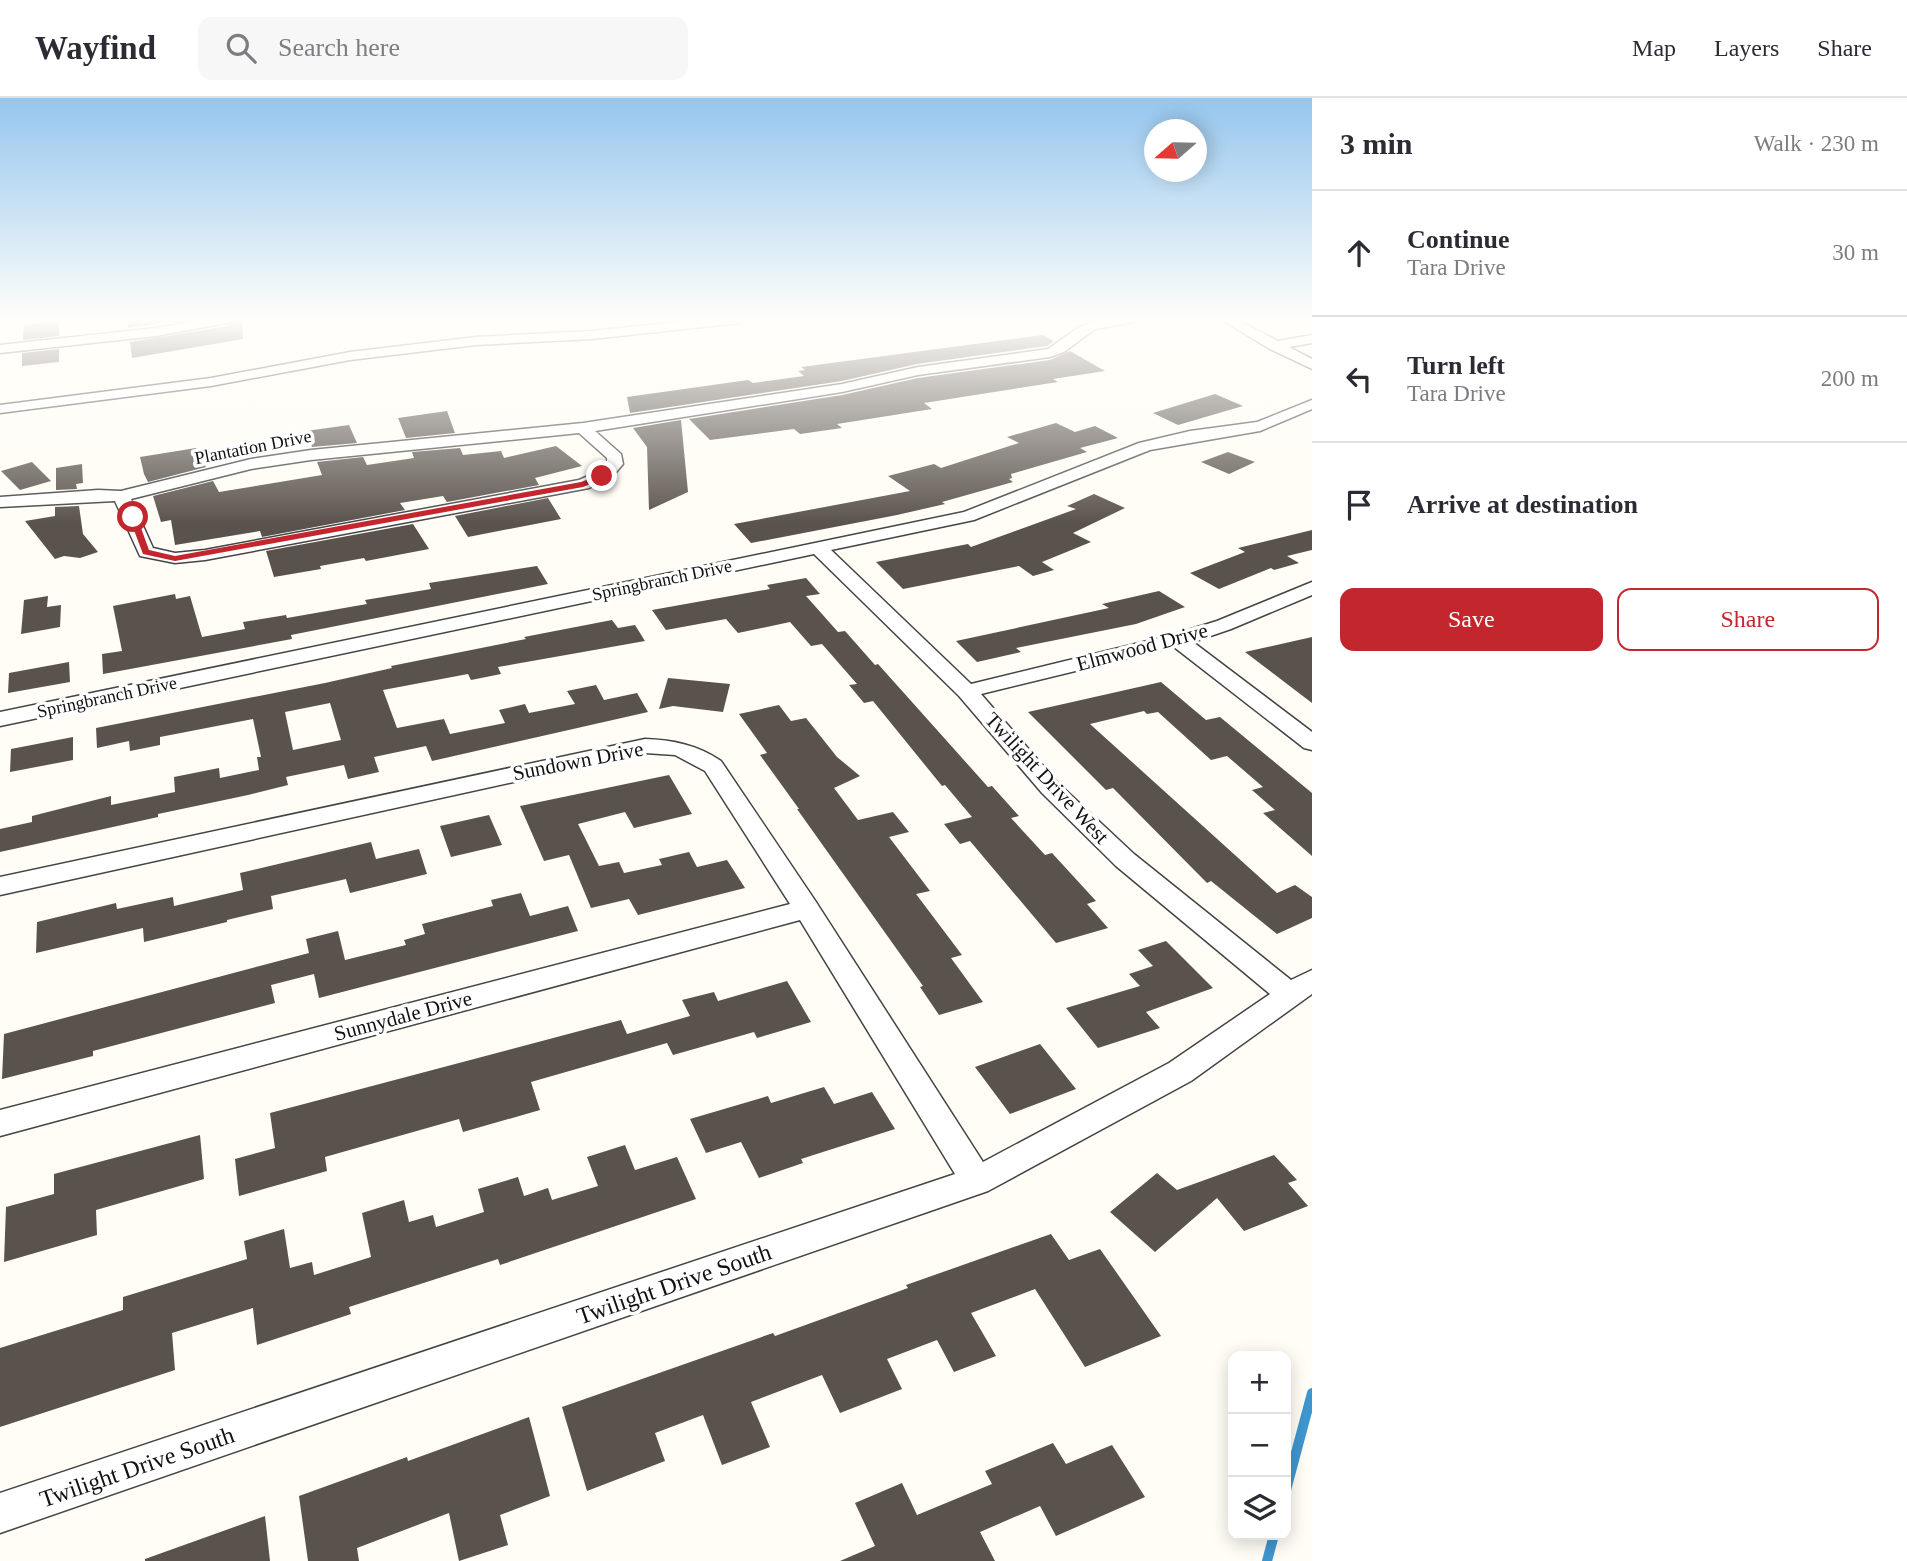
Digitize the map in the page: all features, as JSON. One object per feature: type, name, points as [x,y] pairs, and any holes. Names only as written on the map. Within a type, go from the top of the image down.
[{"type":"street","points":[[0,409],[170,387]]},
{"type":"street","name":"Plantation Drive","points":[[2,500],[121,496],[251,464],[311,454],[583,428],[845,387]]},
{"type":"street","name":"Springbranch Drive","points":[[0,719],[968,516],[1145,446],[1190,436],[1260,426],[1312,404]]},
{"type":"street","points":[[121,496],[146,552],[175,558],[205,555],[583,484],[606,474],[615,464],[615,457],[583,428]]},
{"type":"street","name":"Twilight Drive West","points":[[817,547],[967,691],[1051,788],[1125,860],[1301,987]]},
{"type":"street","name":"Elmwood Drive","points":[[967,691],[1178,640],[1224,625],[1312,588]]},
{"type":"street","points":[[1178,640],[1312,743]]},
{"type":"street","name":"Sundown Drive","points":[[0,886],[645,746],[683,749],[700,756],[713,766],[807,909],[977,1181]]},
{"type":"street","name":"Sunnydale Drive","points":[[0,1123],[807,909]]},
{"type":"street","name":"Twilight Drive South","points":[[0,1513],[977,1181],[1180,1072],[1301,987]]},
{"type":"building","points":[[696,387],[800,387],[630,413],[627,397]]},
{"type":"building","points":[[877,387],[1024,387],[924,403],[932,409],[837,424],[842,428],[800,434],[794,429],[710,440],[689,419]]},
{"type":"building","points":[[1215,394],[1243,406],[1178,425],[1153,413]]},
{"type":"building","points":[[447,411],[455,433],[406,438],[398,418]]},
{"type":"building","points":[[681,420],[688,492],[649,510],[647,447],[633,428]]},
{"type":"building","points":[[1056,423],[1075,432],[1095,426],[1118,438],[1080,448],[1087,452],[1011,474],[1012,478],[1009,479],[1013,482],[942,502],[945,504],[897,515],[751,543],[734,524],[910,491],[888,476],[934,464],[941,468],[1019,443],[1007,437]]},
{"type":"building","points":[[349,425],[357,443],[312,447],[306,431]]},
{"type":"building","points":[[556,446],[582,466],[535,478],[539,485],[447,502],[443,496],[400,503],[405,510],[262,537],[260,531],[175,545],[171,520],[161,522],[153,496],[213,481],[219,492],[322,475],[317,462],[363,457],[367,465],[414,458],[412,452],[460,448],[463,455],[501,451],[504,458]]},
{"type":"building","points":[[196,448],[206,467],[148,482],[140,457]]},
{"type":"building","points":[[1228,452],[1255,462],[1229,474],[1201,462]]},
{"type":"building","points":[[32,462],[51,481],[20,490],[1,471]]},
{"type":"building","points":[[82,464],[83,483],[76,484],[77,489],[56,490],[56,468]]},
{"type":"building","points":[[1094,494],[1125,508],[1073,533],[1091,542],[1042,562],[1054,570],[1033,576],[1019,566],[903,589],[876,562],[968,544],[971,547],[1076,509],[1067,506]]},
{"type":"building","points":[[548,498],[561,519],[468,537],[455,516]]},
{"type":"building","points":[[79,506],[83,534],[98,552],[80,558],[64,556],[55,559],[25,521],[55,516],[55,507]]},
{"type":"building","points":[[413,524],[429,549],[366,561],[364,558],[274,577],[266,551]]},
{"type":"building","points":[[1312,530],[1312,550],[1287,556],[1299,563],[1274,570],[1271,568],[1219,589],[1190,573],[1245,552],[1238,548]]},
{"type":"building","points":[[537,566],[548,584],[291,635],[292,639],[103,674],[102,654],[122,651],[113,606],[175,594],[176,599],[190,596],[202,637],[245,629],[243,622],[286,615],[287,618],[367,604],[365,600],[431,589],[429,583]]},
{"type":"building","points":[[806,578],[820,594],[806,596],[838,632],[845,631],[875,665],[878,664],[988,787],[992,786],[1019,816],[1011,818],[1045,855],[1052,853],[1096,901],[1087,904],[1108,928],[1056,943],[970,841],[960,844],[944,824],[972,817],[945,785],[942,786],[873,701],[864,703],[849,685],[857,684],[822,644],[811,646],[790,622],[738,633],[726,619],[666,630],[652,610],[770,589],[767,585]]},
{"type":"building","points":[[1159,591],[1185,607],[1136,624],[1016,648],[1021,652],[977,662],[956,641],[1109,608],[1102,604]]},
{"type":"building","points":[[48,596],[47,607],[61,605],[60,627],[21,634],[24,600]]},
{"type":"building","points":[[612,620],[618,628],[635,625],[645,641],[498,667],[501,674],[471,680],[468,674],[383,690],[397,728],[444,719],[450,734],[505,723],[499,710],[525,704],[529,713],[575,704],[567,691],[596,685],[604,700],[637,693],[648,712],[432,761],[426,746],[374,757],[379,772],[348,779],[344,765],[286,777],[288,785],[0,852],[0,829],[32,822],[32,816],[111,796],[111,805],[175,792],[174,777],[219,768],[220,778],[259,770],[257,757],[261,757],[253,719],[160,737],[160,745],[130,751],[129,741],[97,748],[96,728],[325,683],[392,668],[391,666],[526,639],[524,637]],"holes":[[[330,703],[341,740],[293,750],[285,712]]]},
{"type":"building","points":[[1312,637],[1312,703],[1245,652]]},
{"type":"building","points":[[69,662],[70,682],[8,693],[9,673]]},
{"type":"building","points":[[668,678],[730,684],[723,712],[673,706],[659,709]]},
{"type":"building","points":[[1161,682],[1206,720],[1220,717],[1312,793],[1312,856],[1263,813],[1275,810],[1252,790],[1263,787],[1227,756],[1211,760],[1158,712],[1147,714],[1144,711],[1090,724],[1277,893],[1295,885],[1312,897],[1312,918],[1277,934],[1211,881],[1207,883],[1113,788],[1106,790],[1028,712]]},
{"type":"building","points":[[779,705],[791,721],[806,718],[837,757],[860,776],[834,788],[858,820],[893,812],[909,832],[889,837],[930,891],[916,894],[962,955],[951,958],[983,1002],[939,1015],[920,987],[923,986],[797,809],[760,755],[767,753],[739,714]]},
{"type":"building","points":[[73,737],[73,760],[10,772],[11,749]]},
{"type":"building","points":[[669,775],[692,814],[634,828],[625,812],[578,824],[599,866],[619,862],[624,873],[662,865],[659,859],[689,852],[697,867],[727,860],[745,888],[638,915],[629,899],[591,908],[569,855],[544,861],[520,806]]},
{"type":"building","points":[[489,815],[502,845],[451,857],[440,826]]},
{"type":"building","points":[[371,842],[376,859],[419,849],[427,874],[350,893],[346,879],[271,896],[273,909],[144,942],[143,928],[36,953],[37,922],[116,903],[117,909],[173,897],[174,906],[243,890],[240,873]]},
{"type":"building","points":[[521,893],[530,916],[568,906],[578,931],[319,998],[314,974],[271,985],[275,1003],[93,1051],[93,1056],[2,1079],[4,1034],[309,953],[306,939],[338,931],[345,960],[406,945],[404,940],[425,934],[422,924],[493,906],[491,900]]},
{"type":"building","points":[[1166,941],[1213,988],[1146,1012],[1160,1028],[1098,1048],[1066,1008],[1140,986],[1129,974],[1153,966],[1138,950]]},
{"type":"building","points":[[787,981],[811,1022],[757,1038],[754,1032],[673,1055],[667,1043],[531,1082],[540,1110],[463,1132],[459,1119],[325,1157],[327,1171],[239,1196],[235,1159],[275,1148],[270,1113],[621,1020],[627,1034],[690,1016],[682,1000],[714,992],[718,1001]]},
{"type":"building","points":[[1040,1044],[1076,1089],[1010,1114],[975,1067]]},
{"type":"building","points":[[824,1087],[834,1104],[872,1092],[895,1129],[801,1159],[803,1163],[759,1178],[741,1142],[706,1153],[690,1119],[768,1096],[771,1103]]},
{"type":"building","points":[[200,1135],[204,1179],[96,1210],[97,1235],[4,1262],[6,1207],[54,1194],[54,1174]]},
{"type":"building","points":[[625,1145],[635,1170],[677,1157],[696,1199],[500,1265],[498,1259],[349,1307],[351,1314],[257,1345],[253,1308],[172,1333],[175,1370],[0,1427],[0,1348],[123,1310],[123,1297],[247,1259],[244,1241],[284,1229],[290,1268],[312,1262],[314,1275],[371,1257],[362,1213],[404,1200],[409,1222],[433,1215],[436,1227],[484,1212],[478,1189],[518,1177],[524,1196],[548,1188],[552,1200],[598,1186],[587,1157]]},
{"type":"building","points":[[1274,1155],[1297,1180],[1288,1183],[1308,1206],[1244,1231],[1217,1198],[1155,1252],[1110,1212],[1157,1173],[1177,1190]]},
{"type":"building","points":[[1051,1234],[1069,1260],[1100,1249],[1161,1336],[1085,1367],[1035,1289],[971,1313],[996,1356],[954,1372],[937,1340],[887,1359],[902,1389],[840,1413],[822,1375],[751,1402],[770,1447],[722,1465],[703,1415],[655,1433],[665,1461],[587,1491],[562,1407],[773,1333],[775,1336],[908,1288],[906,1285]]},
{"type":"building","points":[[529,1417],[550,1496],[500,1515],[508,1545],[459,1561],[449,1513],[357,1548],[359,1561],[308,1561],[299,1496],[407,1457],[408,1461]]},
{"type":"building","points":[[1053,1443],[1066,1464],[1112,1445],[1145,1497],[1056,1536],[1040,1506],[980,1532],[995,1561],[840,1561],[875,1546],[855,1503],[902,1483],[917,1515],[992,1484],[985,1471]]},
{"type":"building","points":[[265,1516],[270,1561],[145,1561],[145,1559]]},
{"type":"waterway","points":[[1289,1477],[1312,1393]]},
{"type":"waterway","points":[[1267,1561],[1273,1540]]},
{"type":"route","points":[[133,517],[146,552],[175,558],[205,555],[583,484],[602,476]]}]
